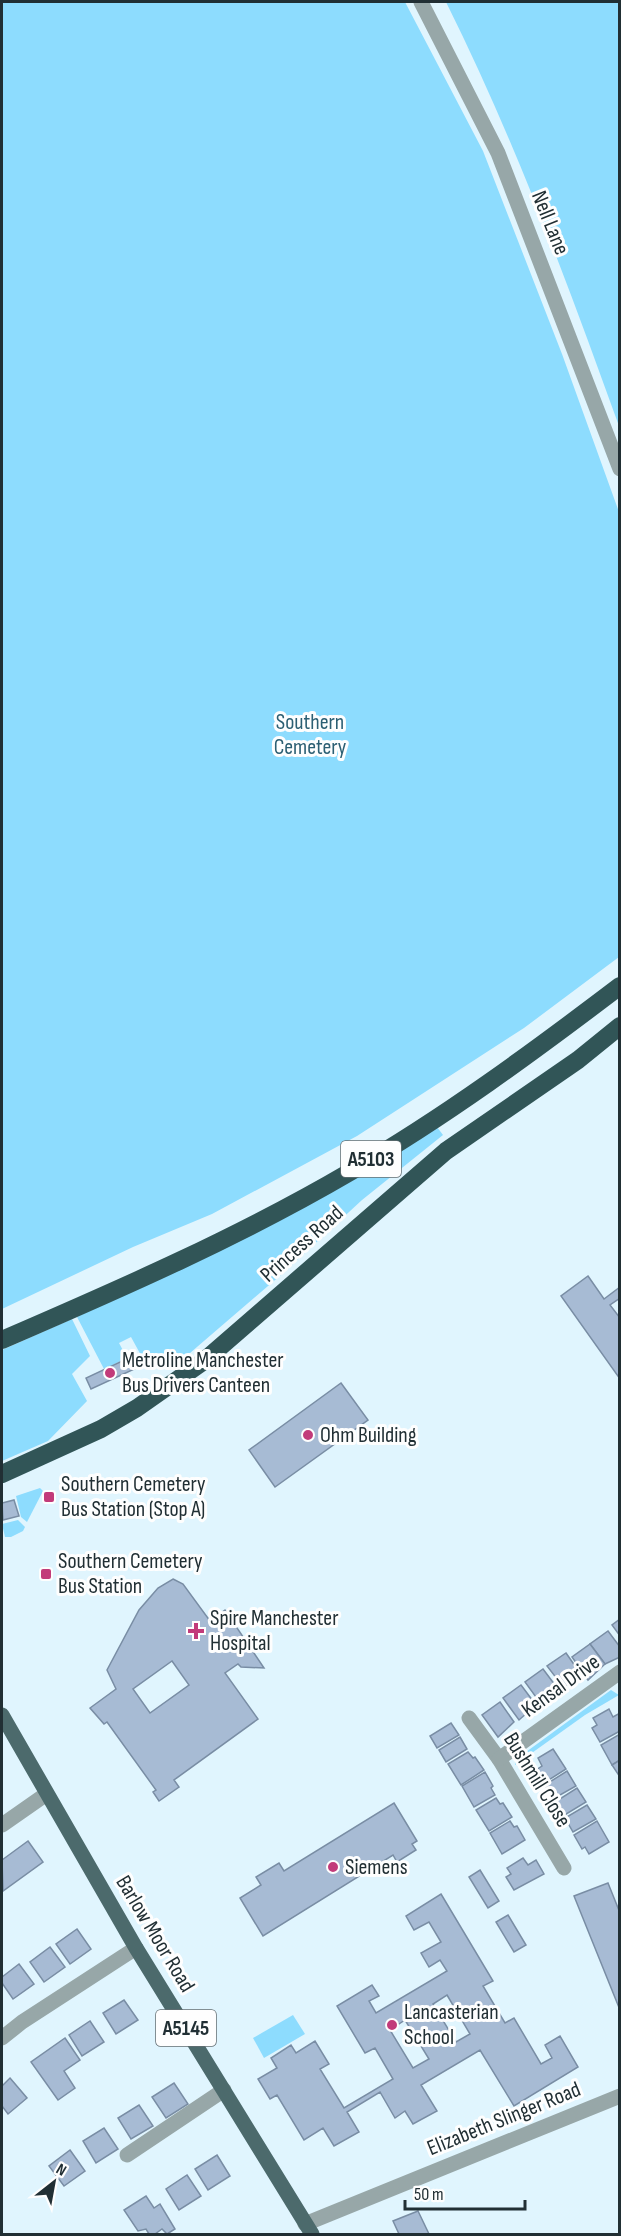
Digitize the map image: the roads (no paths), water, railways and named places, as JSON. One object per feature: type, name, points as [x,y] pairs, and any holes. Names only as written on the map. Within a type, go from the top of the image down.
[{"type":"highway","name":"Princess Road","points":[[2,1340],[171,1264],[350,1172],[508,1071],[620,986]]},
{"type":"highway","name":"Princess Road","points":[[2,1474],[101,1429],[137,1408],[204,1361],[446,1151],[578,1060],[620,1026]]},
{"type":"main road","name":"Barlow Moor Road","points":[[2,1715],[45,1794],[136,1948],[308,2229]]},
{"type":"street","name":"Nell Lane","points":[[421,2],[498,153],[620,469]]},
{"type":"street","name":"Kensal Drive","points":[[499,1759],[618,1677]]},
{"type":"street","name":"Bushmill Close","points":[[469,1718],[499,1759],[564,1868]]},
{"type":"street","points":[[2,1825],[45,1794]]},
{"type":"street","points":[[2,2038],[22,2022],[136,1948]]},
{"type":"street","points":[[127,2155],[224,2090]]},
{"type":"street","name":"Elizabeth Slinger Road","points":[[308,2229],[620,2096]]},
{"type":"place","name":"Metroline Manchester Bus Drivers Canteen","points":[[110,1373]]},
{"type":"place","name":"Ohm Building","points":[[308,1435]]},
{"type":"place","name":"Southern Cemetery Bus Station (Stop A)","points":[[49,1497]]},
{"type":"place","name":"Southern Cemetery Bus Station","points":[[46,1574]]},
{"type":"place","name":"Spire Manchester Hospital","points":[[196,1631]]},
{"type":"place","name":"Siemens","points":[[333,1867]]},
{"type":"place","name":"Lancasterian School","points":[[392,2025]]},
{"type":"park label","name":"Southern Cemetery","points":[[310,734]]}]
